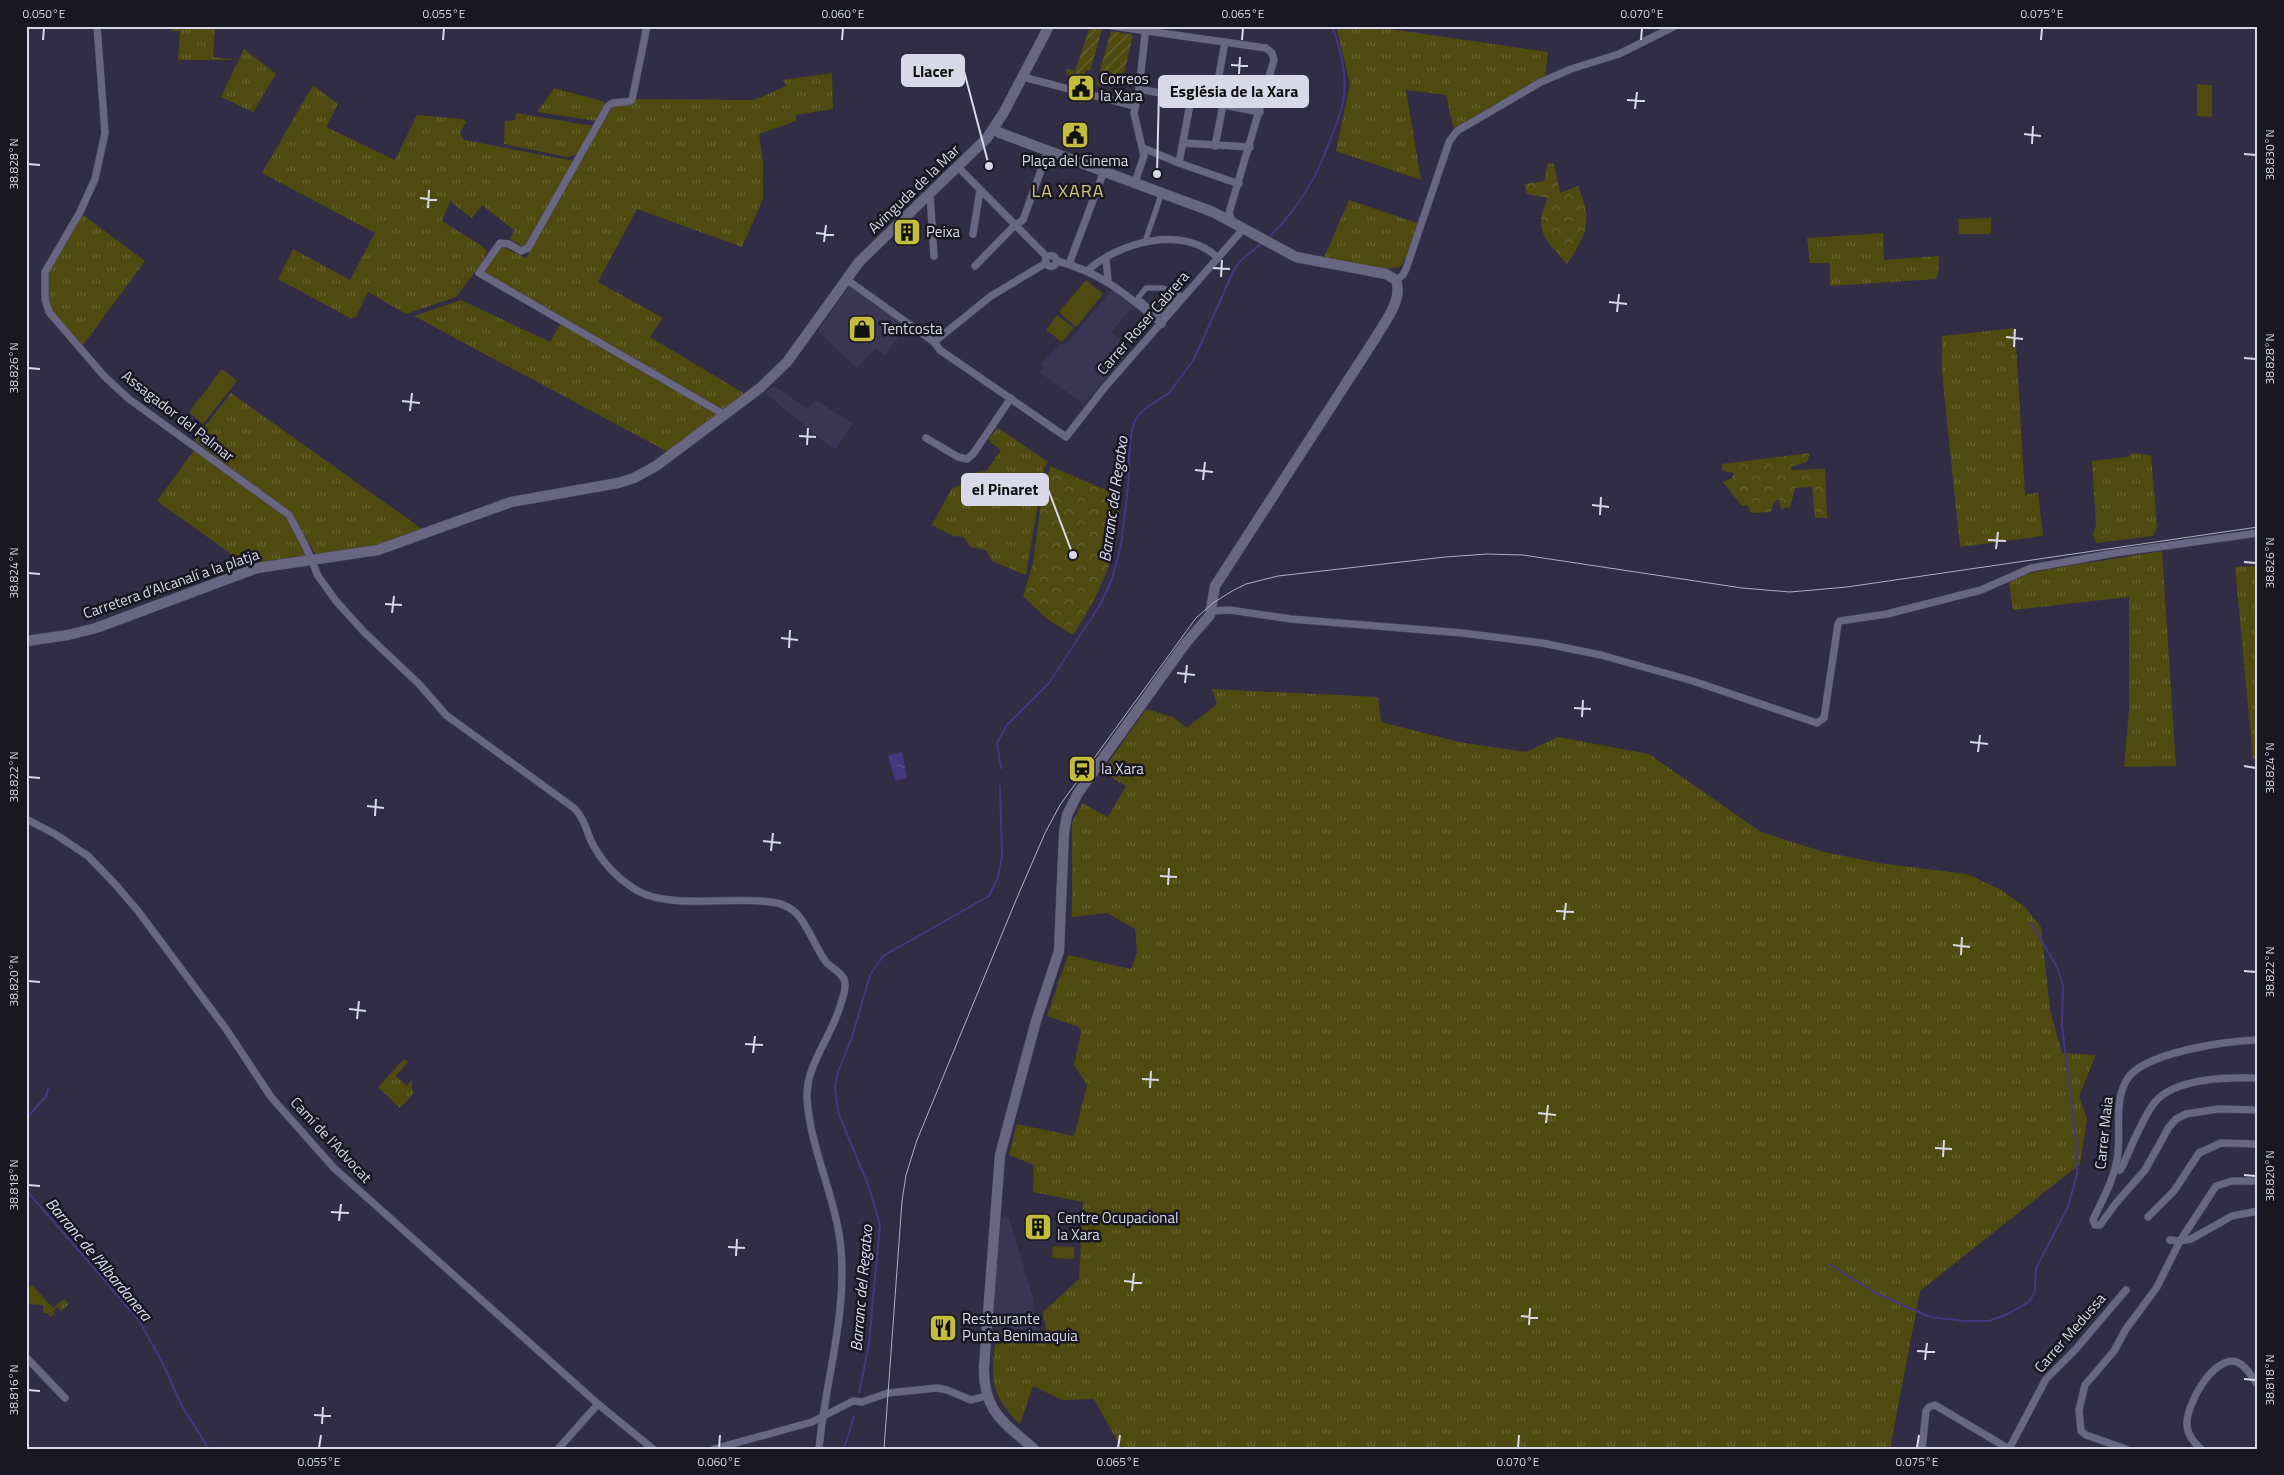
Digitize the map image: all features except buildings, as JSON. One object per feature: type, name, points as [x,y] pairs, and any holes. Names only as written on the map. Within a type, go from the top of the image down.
[{"type":"main road","name":"Avinguda de la Mar","points":[[804,340],[846,279],[870,251],[958,168],[994,129],[1049,26]]},
{"type":"main road","points":[[994,129],[1048,151],[1227,216],[1254,234],[1303,259],[1377,271],[1396,280],[1398,296],[1385,321],[1215,586],[1212,595],[1212,610],[1207,619],[1185,644],[1083,785],[1067,815],[1064,833],[1059,950],[1036,1021],[1000,1155],[984,1368],[986,1396],[1002,1420],[1034,1449]]},
{"type":"main road","name":"Carretera d’Alcanalí a la platja","points":[[26,641],[96,628],[257,568],[381,550],[516,501],[609,485],[634,478],[656,466],[778,373],[804,340]]},
{"type":"street","name":"Assagador del Palmar","points":[[97,26],[105,133],[98,168],[88,195],[76,222],[45,272],[45,299],[49,312],[104,376],[130,399],[289,515],[318,576],[347,615],[419,684],[446,715],[574,808],[582,816],[592,842],[611,872],[635,890],[656,899],[735,899],[783,903],[798,914],[827,963],[844,977],[846,985],[836,1021],[811,1070],[807,1096],[814,1136],[841,1246],[842,1262],[839,1326],[822,1418]]},
{"type":"street","points":[[647,26],[632,100],[628,102],[614,102],[608,106],[528,248],[521,251],[509,244],[500,243],[479,273],[725,415]]},
{"type":"street","points":[[1112,26],[1146,29],[1266,48],[1273,55],[1274,63],[1239,184],[1227,216]]},
{"type":"street","points":[[1396,280],[1403,275],[1406,269],[1447,148],[1457,130],[1541,82],[1571,69],[1619,54],[1673,26]]},
{"type":"street","points":[[1135,182],[1144,156],[1134,118],[1134,106],[1139,89],[1146,29]]},
{"type":"street","points":[[1214,103],[1225,42]]},
{"type":"street","points":[[1023,77],[1134,106]]},
{"type":"street","points":[[1139,89],[1260,112]]},
{"type":"street","points":[[1178,164],[1191,99]]},
{"type":"street","points":[[1215,146],[1223,104]]},
{"type":"street","points":[[1183,143],[1250,147]]},
{"type":"street","points":[[1143,148],[1178,164],[1239,184]]},
{"type":"street","points":[[975,266],[1015,225],[1023,220],[1048,151]]},
{"type":"street","points":[[958,168],[1015,225],[1052,267],[1057,261],[1070,264],[1108,281],[1162,324]]},
{"type":"street","points":[[1070,264],[1104,171]]},
{"type":"street","points":[[973,234],[980,190]]},
{"type":"street","points":[[1146,239],[1162,191]]},
{"type":"street","points":[[930,194],[934,256]]},
{"type":"street","name":"Carrer Roser Cabrera","points":[[1011,398],[1066,437],[1084,411],[1244,228]]},
{"type":"street","points":[[1087,272],[1106,258],[1160,238],[1177,239],[1191,243],[1205,248],[1218,258]]},
{"type":"street","points":[[1106,258],[1108,281]]},
{"type":"street","points":[[934,342],[991,296],[1047,260]]},
{"type":"street","points":[[846,279],[934,342],[940,350],[1011,398],[973,454],[967,458],[958,457],[926,438]]},
{"type":"street","points":[[1146,288],[1163,288],[1180,295],[1162,314],[1157,315],[1138,298],[1146,288]]},
{"type":"street","points":[[1212,610],[1230,610],[1300,620],[1462,633],[1542,643],[1601,655],[1693,682],[1817,723],[1824,718],[1838,624],[1842,620],[1887,614],[1981,590],[2031,568],[2115,553],[2258,533]]},
{"type":"street","name":"Camí de l'Advocat","points":[[26,819],[88,856],[115,884],[143,918],[226,1029],[271,1097],[334,1168],[598,1404],[653,1449]]},
{"type":"street","name":"Carrer Maia","points":[[2258,1040],[2216,1045],[2171,1054],[2150,1062],[2132,1073],[2125,1083],[2120,1101],[2118,1153],[2115,1169],[2093,1220],[2095,1225],[2100,1225],[2116,1202],[2145,1170],[2176,1119],[2186,1114],[2218,1109],[2258,1110]]},
{"type":"street","points":[[2115,1169],[2120,1170],[2122,1167],[2152,1106],[2161,1096],[2172,1089],[2191,1083],[2222,1078],[2258,1078]]},
{"type":"street","points":[[2148,1217],[2174,1191],[2199,1153],[2221,1143],[2258,1144]]},
{"type":"street","points":[[2126,1449],[2086,1435],[2082,1431],[2079,1422],[2081,1397],[2085,1385],[2114,1351],[2129,1325],[2157,1287],[2180,1241],[2216,1186],[2232,1181],[2258,1181]]},
{"type":"street","points":[[2170,1240],[2180,1241],[2190,1238],[2232,1216],[2258,1211]]},
{"type":"street","name":"Carrer Medussa","points":[[1922,1449],[1926,1411],[1929,1407],[1935,1405],[2009,1449],[2046,1379],[2075,1350],[2126,1290]]},
{"type":"street","points":[[26,1357],[65,1398]]},
{"type":"street","points":[[2201,1449],[2190,1436],[2187,1420],[2195,1396],[2210,1375],[2222,1364],[2234,1362],[2241,1364],[2258,1385]]},
{"type":"street","points":[[714,1449],[822,1418],[853,1401],[862,1402],[888,1393],[920,1388],[944,1388],[971,1400],[986,1396]]},
{"type":"street","points":[[558,1449],[598,1404]]},
{"type":"street","points":[[819,1449],[822,1418]]},
{"type":"shaded area","name":"Tentcosta","points":[[849,286],[905,326],[886,355],[875,348],[857,368],[818,331]]},
{"type":"shaded area","points":[[1113,288],[1133,306],[1111,332],[1131,349],[1084,404],[1039,372],[1044,367],[1041,364],[1062,343],[1066,345]]},
{"type":"shaded area","points":[[775,386],[808,409],[816,400],[853,424],[835,450],[765,393]]},
{"type":"shaded area","points":[[1008,1215],[1032,1295],[1038,1331],[992,1326],[1001,1218]]},
{"type":"green space","points":[[172,26],[215,26],[213,57],[238,60],[178,60],[180,31],[172,31]]},
{"type":"green space","points":[[1336,26],[1369,26],[1548,52],[1545,77],[1454,130],[1446,95],[1406,90],[1421,180],[1336,151],[1350,84]]},
{"type":"green space","points":[[1090,27],[1102,29],[1090,71],[1086,70],[1081,81],[1076,80],[1078,74],[1075,73],[1074,76],[1066,74],[1067,69],[1075,71]]},
{"type":"green space","points":[[1111,31],[1133,35],[1121,86],[1106,82],[1104,87],[1096,85]]},
{"type":"green space","points":[[244,49],[276,74],[253,112],[221,97]]},
{"type":"green space","points":[[832,73],[833,109],[796,115],[796,121],[759,134],[763,162],[763,199],[742,247],[637,209],[598,282],[663,318],[650,337],[745,394],[668,452],[414,316],[461,300],[550,342],[563,319],[483,272],[501,246],[526,258],[607,111],[613,106],[634,103],[636,99],[754,100],[786,86],[783,80]]},
{"type":"green space","points":[[2197,84],[2212,85],[2212,117],[2197,116]]},
{"type":"green space","points":[[313,85],[338,104],[326,127],[395,160],[417,115],[463,119],[466,122],[460,133],[464,140],[574,161],[526,246],[523,247],[510,239],[514,230],[482,205],[472,218],[452,203],[451,199],[442,221],[482,246],[487,252],[480,265],[456,297],[406,314],[368,292],[356,317],[350,318],[278,279],[293,249],[350,280],[375,233],[262,173]]},
{"type":"green space","points":[[554,88],[605,102],[596,121],[537,112]]},
{"type":"green space","points":[[516,113],[593,126],[578,154],[567,157],[504,144],[505,121],[515,120]]},
{"type":"green space","points":[[1548,163],[1554,164],[1560,193],[1578,186],[1583,198],[1586,227],[1579,244],[1567,264],[1548,241],[1541,227],[1543,210],[1548,198],[1527,194],[1524,184],[1544,181]]},
{"type":"green space","points":[[1349,200],[1417,223],[1407,255],[1400,267],[1386,269],[1323,260]]},
{"type":"green space","points":[[82,214],[145,261],[83,345],[52,312],[46,295],[46,283],[55,259]]},
{"type":"green space","points":[[1991,218],[1991,234],[1959,234],[1958,219]]},
{"type":"green space","points":[[1883,233],[1884,260],[1939,256],[1936,279],[1830,286],[1830,263],[1810,263],[1807,238]]},
{"type":"green space","points":[[1086,280],[1103,294],[1076,327],[1059,312]]},
{"type":"green space","points":[[1057,315],[1074,328],[1062,342],[1046,330]]},
{"type":"green space","points":[[2015,328],[2025,495],[2038,492],[2043,536],[1960,547],[1942,372],[1942,336]]},
{"type":"green space","points":[[222,369],[237,381],[203,424],[189,412]]},
{"type":"green space","points":[[231,393],[422,529],[374,547],[316,555],[292,514],[194,440]]},
{"type":"green space","points":[[998,428],[1048,462],[1044,468],[1026,575],[992,561],[986,550],[970,547],[964,537],[953,536],[932,525],[952,488],[965,484],[977,472],[986,471],[1001,450],[990,442],[989,438]]},
{"type":"green space","points":[[194,450],[288,517],[306,553],[303,557],[248,566],[157,501]]},
{"type":"green space","points":[[1810,453],[1807,462],[1790,467],[1792,470],[1825,469],[1827,518],[1815,518],[1812,487],[1795,488],[1790,507],[1781,509],[1779,499],[1773,504],[1771,512],[1751,513],[1747,505],[1742,506],[1723,482],[1732,478],[1734,473],[1723,471],[1722,464]]},
{"type":"green space","points":[[2132,453],[2151,455],[2157,527],[2153,536],[2096,543],[2093,534],[2096,525],[2092,461],[2128,457]]},
{"type":"green space","points":[[1050,466],[1120,496],[1112,554],[1107,569],[1094,600],[1073,635],[1047,619],[1023,596],[1033,563],[1040,510]]},
{"type":"green space","points":[[2162,551],[2176,766],[2124,767],[2129,710],[2129,597],[2013,610],[2009,583],[2020,576],[2050,569]]},
{"type":"green space","points":[[2258,566],[2258,759],[2253,759],[2235,567]]},
{"type":"green space","points":[[1212,689],[1378,697],[1381,722],[1459,742],[1526,752],[1558,737],[1649,754],[1761,832],[1824,852],[1879,863],[1967,874],[2001,890],[2024,906],[2041,927],[2050,1010],[2062,1053],[2096,1055],[2079,1096],[2087,1119],[2080,1164],[1920,1291],[1890,1449],[1122,1449],[1094,1399],[1062,1400],[1033,1386],[1020,1424],[1009,1413],[997,1392],[994,1382],[993,1360],[997,1332],[1047,1335],[1043,1312],[1079,1279],[1083,1202],[1033,1192],[1034,1165],[1009,1155],[1017,1124],[1074,1136],[1087,1085],[1074,1065],[1081,1033],[1079,1027],[1047,1016],[1068,955],[1131,969],[1137,953],[1135,929],[1107,913],[1072,917],[1072,823],[1082,803],[1108,817],[1126,786],[1102,772],[1146,709],[1173,717],[1187,728],[1217,704]]},
{"type":"green space","points":[[404,1059],[408,1062],[396,1076],[407,1086],[412,1080],[414,1093],[400,1108],[378,1087]]},
{"type":"green space","points":[[1053,1246],[1074,1247],[1074,1259],[1052,1258]]},
{"type":"green space","points":[[32,1285],[53,1308],[64,1299],[69,1304],[61,1311],[57,1307],[53,1312],[55,1314],[50,1317],[48,1313],[43,1313],[43,1305],[26,1304],[26,1290]]},
{"type":"water","points":[[902,752],[907,778],[895,781],[888,755]]},
{"type":"waterway","name":"Barranc del Regatxo","points":[[1269,237],[1283,223],[1304,194],[1321,162],[1341,110],[1344,89],[1343,68],[1339,46],[1332,26]]},
{"type":"waterway","name":"Barranc del Regatxo","points":[[1001,768],[997,743],[1007,725],[1049,683],[1100,605],[1112,579],[1121,545],[1129,478],[1129,452],[1132,429],[1136,419],[1143,410],[1169,393],[1194,359],[1233,272],[1239,262],[1261,244]]},
{"type":"waterway","name":"Barranc del Regatxo","points":[[859,1393],[869,1344],[880,1225],[869,1187],[838,1112],[835,1087],[838,1072],[852,1037],[870,975],[883,956],[989,896],[998,877],[1002,856],[1000,786]]},
{"type":"waterway","points":[[1829,1264],[1876,1293],[1930,1317],[1965,1321],[1989,1321],[2008,1314],[2029,1302],[2035,1291],[2036,1268],[2068,1207],[2077,1174],[2076,1141],[2062,1025],[2063,985],[2057,967],[2031,923]]},
{"type":"waterway","name":"Barranc de l'Albardanera","points":[[26,1119],[46,1096],[48,1089]]},
{"type":"waterway","name":"Barranc de l'Albardanera","points":[[26,1190],[139,1320],[162,1362],[182,1406],[209,1449]]},
{"type":"waterway","name":"Barranc del Regatxo","points":[[844,1449],[854,1416]]},
{"type":"tram line","points":[[884,1449],[902,1201],[906,1175],[917,1140],[1016,900],[1045,833],[1060,805],[1196,618],[1213,603],[1246,584],[1278,576],[1487,554],[1523,555],[1742,588],[1790,592],[1847,587],[2258,527]]},
{"type":"place","name":"Correos la Xara","points":[[1081,88]]},
{"type":"place","name":"Plaça del Cinema","points":[[1075,135]]},
{"type":"place","name":"Llacer","points":[[989,166]]},
{"type":"place","name":"Església de la Xara","points":[[1157,174]]},
{"type":"place","name":"Peixa","points":[[907,232]]},
{"type":"place","name":"Tentcosta","points":[[862,329]]},
{"type":"place","name":"el Pinaret","points":[[1073,555]]},
{"type":"place","name":"la Xara","points":[[1082,769]]},
{"type":"place","name":"Centre Ocupacional la Xara","points":[[1038,1227]]},
{"type":"place","name":"Restaurante Punta Benimaquia","points":[[943,1328]]},
{"type":"district","name":"LA XARA","points":[[1068,191]]}]
